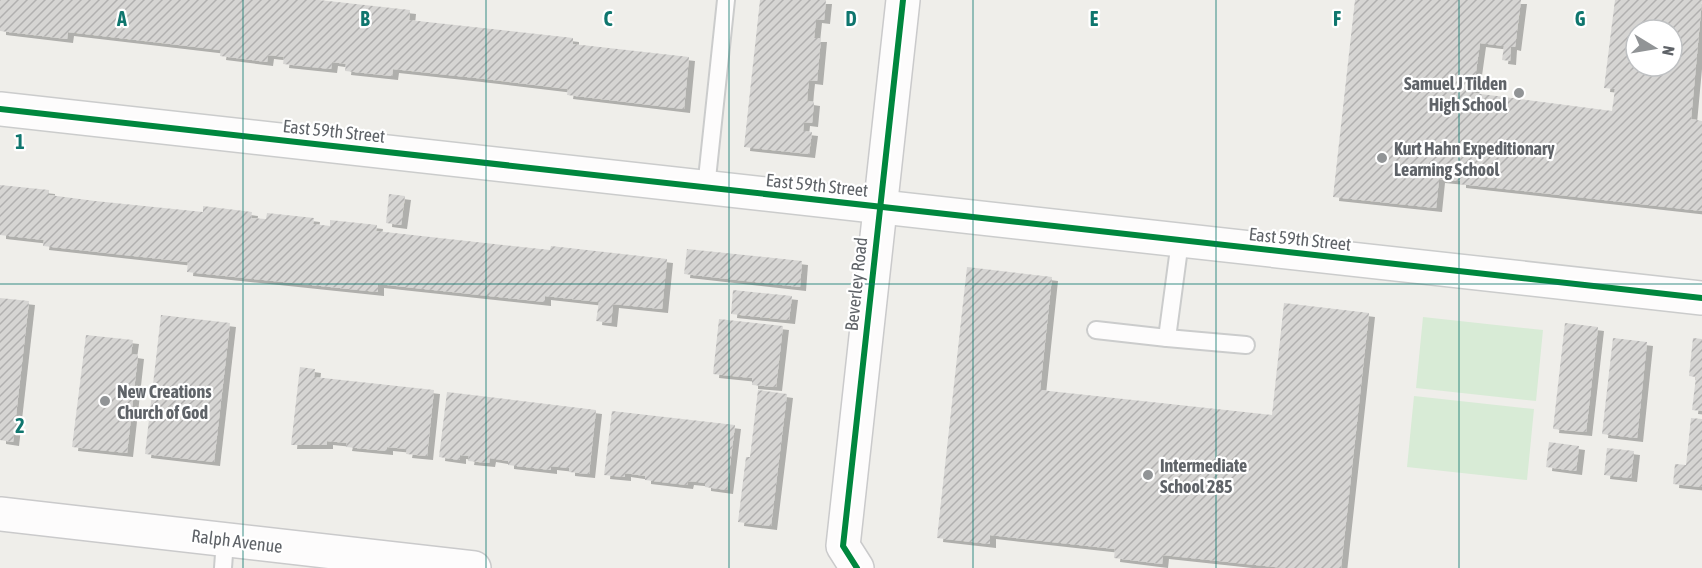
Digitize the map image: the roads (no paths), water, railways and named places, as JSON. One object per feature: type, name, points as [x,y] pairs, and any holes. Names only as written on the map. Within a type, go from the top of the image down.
[{"type":"street","name":"Beverley Road","points":[[857,568],[843,546],[903,0]]},
{"type":"street","name":"East 59th Street","points":[[0,109],[1702,298]]},
{"type":"street","name":"Ralph Avenue","points":[[0,514],[224,554],[474,568]]},
{"type":"lane","points":[[706,188],[726,0]]},
{"type":"lane","points":[[1167,338],[1180,240]]},
{"type":"lane","points":[[1095,330],[1246,345]]},
{"type":"place","name":"Samuel J Tilden High School","points":[[1519,93]]},
{"type":"place","name":"Kurt Hahn Expeditionary Learning School","points":[[1382,158]]},
{"type":"place","name":"New Creations Church of God","points":[[105,401]]},
{"type":"place","name":"Intermediate School 285","points":[[1148,475]]}]
